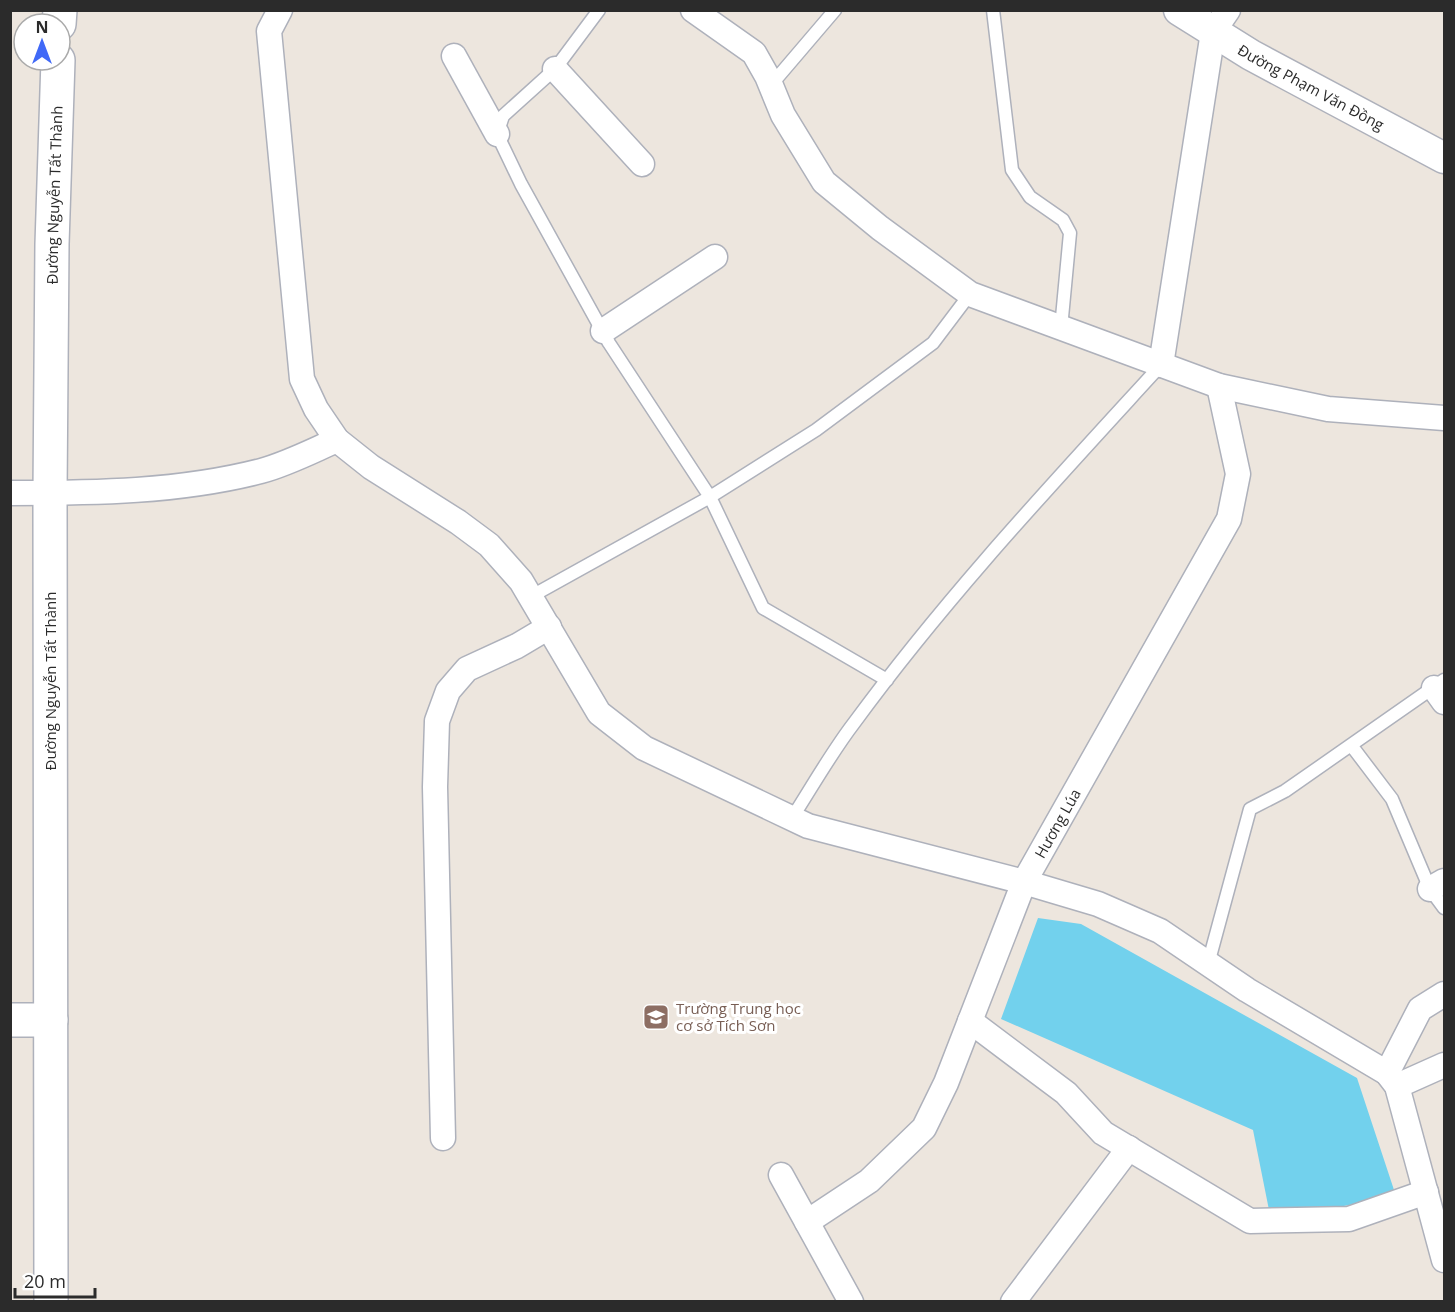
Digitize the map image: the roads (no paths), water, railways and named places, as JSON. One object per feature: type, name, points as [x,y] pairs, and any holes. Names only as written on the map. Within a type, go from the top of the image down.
[{"type":"main road","name":"Đường Nguyễn Tất Thành","points":[[51,1302],[50,493],[52,244],[58,72]]},
{"type":"main road","points":[[10,1020],[51,1020]]},
{"type":"street","points":[[280,10],[269,31],[302,379],[316,409],[337,440],[371,467],[458,522],[489,545],[521,581],[599,713],[644,748],[808,826],[1024,882],[1108,908],[1160,931],[1247,990],[1392,1079],[1444,1065]]},
{"type":"street","points":[[693,10],[754,52],[783,115],[825,182],[880,228],[970,294],[1219,386],[1328,409],[1444,418]]},
{"type":"street","name":"Đường Phạm Văn Đồng","points":[[1179,10],[1221,21],[1251,55],[1444,158]]},
{"type":"street","points":[[1161,365],[1221,21]]},
{"type":"street","points":[[454,56],[497,134]]},
{"type":"street","points":[[555,69],[642,164]]},
{"type":"street","points":[[603,331],[715,257]]},
{"type":"street","name":"Hương Lúa","points":[[807,1222],[869,1181],[924,1128],[946,1083],[1024,882],[1228,519],[1238,474],[1219,386]]},
{"type":"street","points":[[10,493],[184,486],[223,480],[282,463],[337,440]]},
{"type":"street","points":[[443,1138],[435,787],[437,721],[448,691],[467,669],[517,646],[549,627]]},
{"type":"street","points":[[1444,994],[1420,1009],[1392,1079],[1444,1260]]},
{"type":"street","points":[[970,1021],[1065,1093],[1103,1133],[1250,1221],[1349,1220],[1426,1192]]},
{"type":"street","points":[[1013,1302],[1129,1148]]},
{"type":"street","points":[[781,1175],[851,1302]]},
{"type":"lane","points":[[599,10],[555,69],[503,116],[497,134],[521,184],[603,331],[710,497],[763,608],[887,680]]},
{"type":"lane","points":[[771,85],[835,10]]},
{"type":"lane","points":[[993,10],[1012,170],[1030,197],[1063,220],[1070,233],[1060,328]]},
{"type":"lane","points":[[530,597],[710,497],[816,430],[933,343],[970,294]]},
{"type":"lane","points":[[792,818],[852,724],[887,680],[1017,522],[1161,365]]},
{"type":"lane","points":[[1208,964],[1250,809],[1285,791],[1351,745],[1441,690]]},
{"type":"lane","points":[[1351,745],[1392,799],[1437,885],[1444,908]]},
{"type":"water","points":[[1038,918],[1081,924],[1357,1078],[1396,1196],[1271,1220],[1253,1130],[1001,1019]]},
{"type":"place","name":"Trường Trung học cơ sở Tích Sơn","points":[[656,1017]]}]
